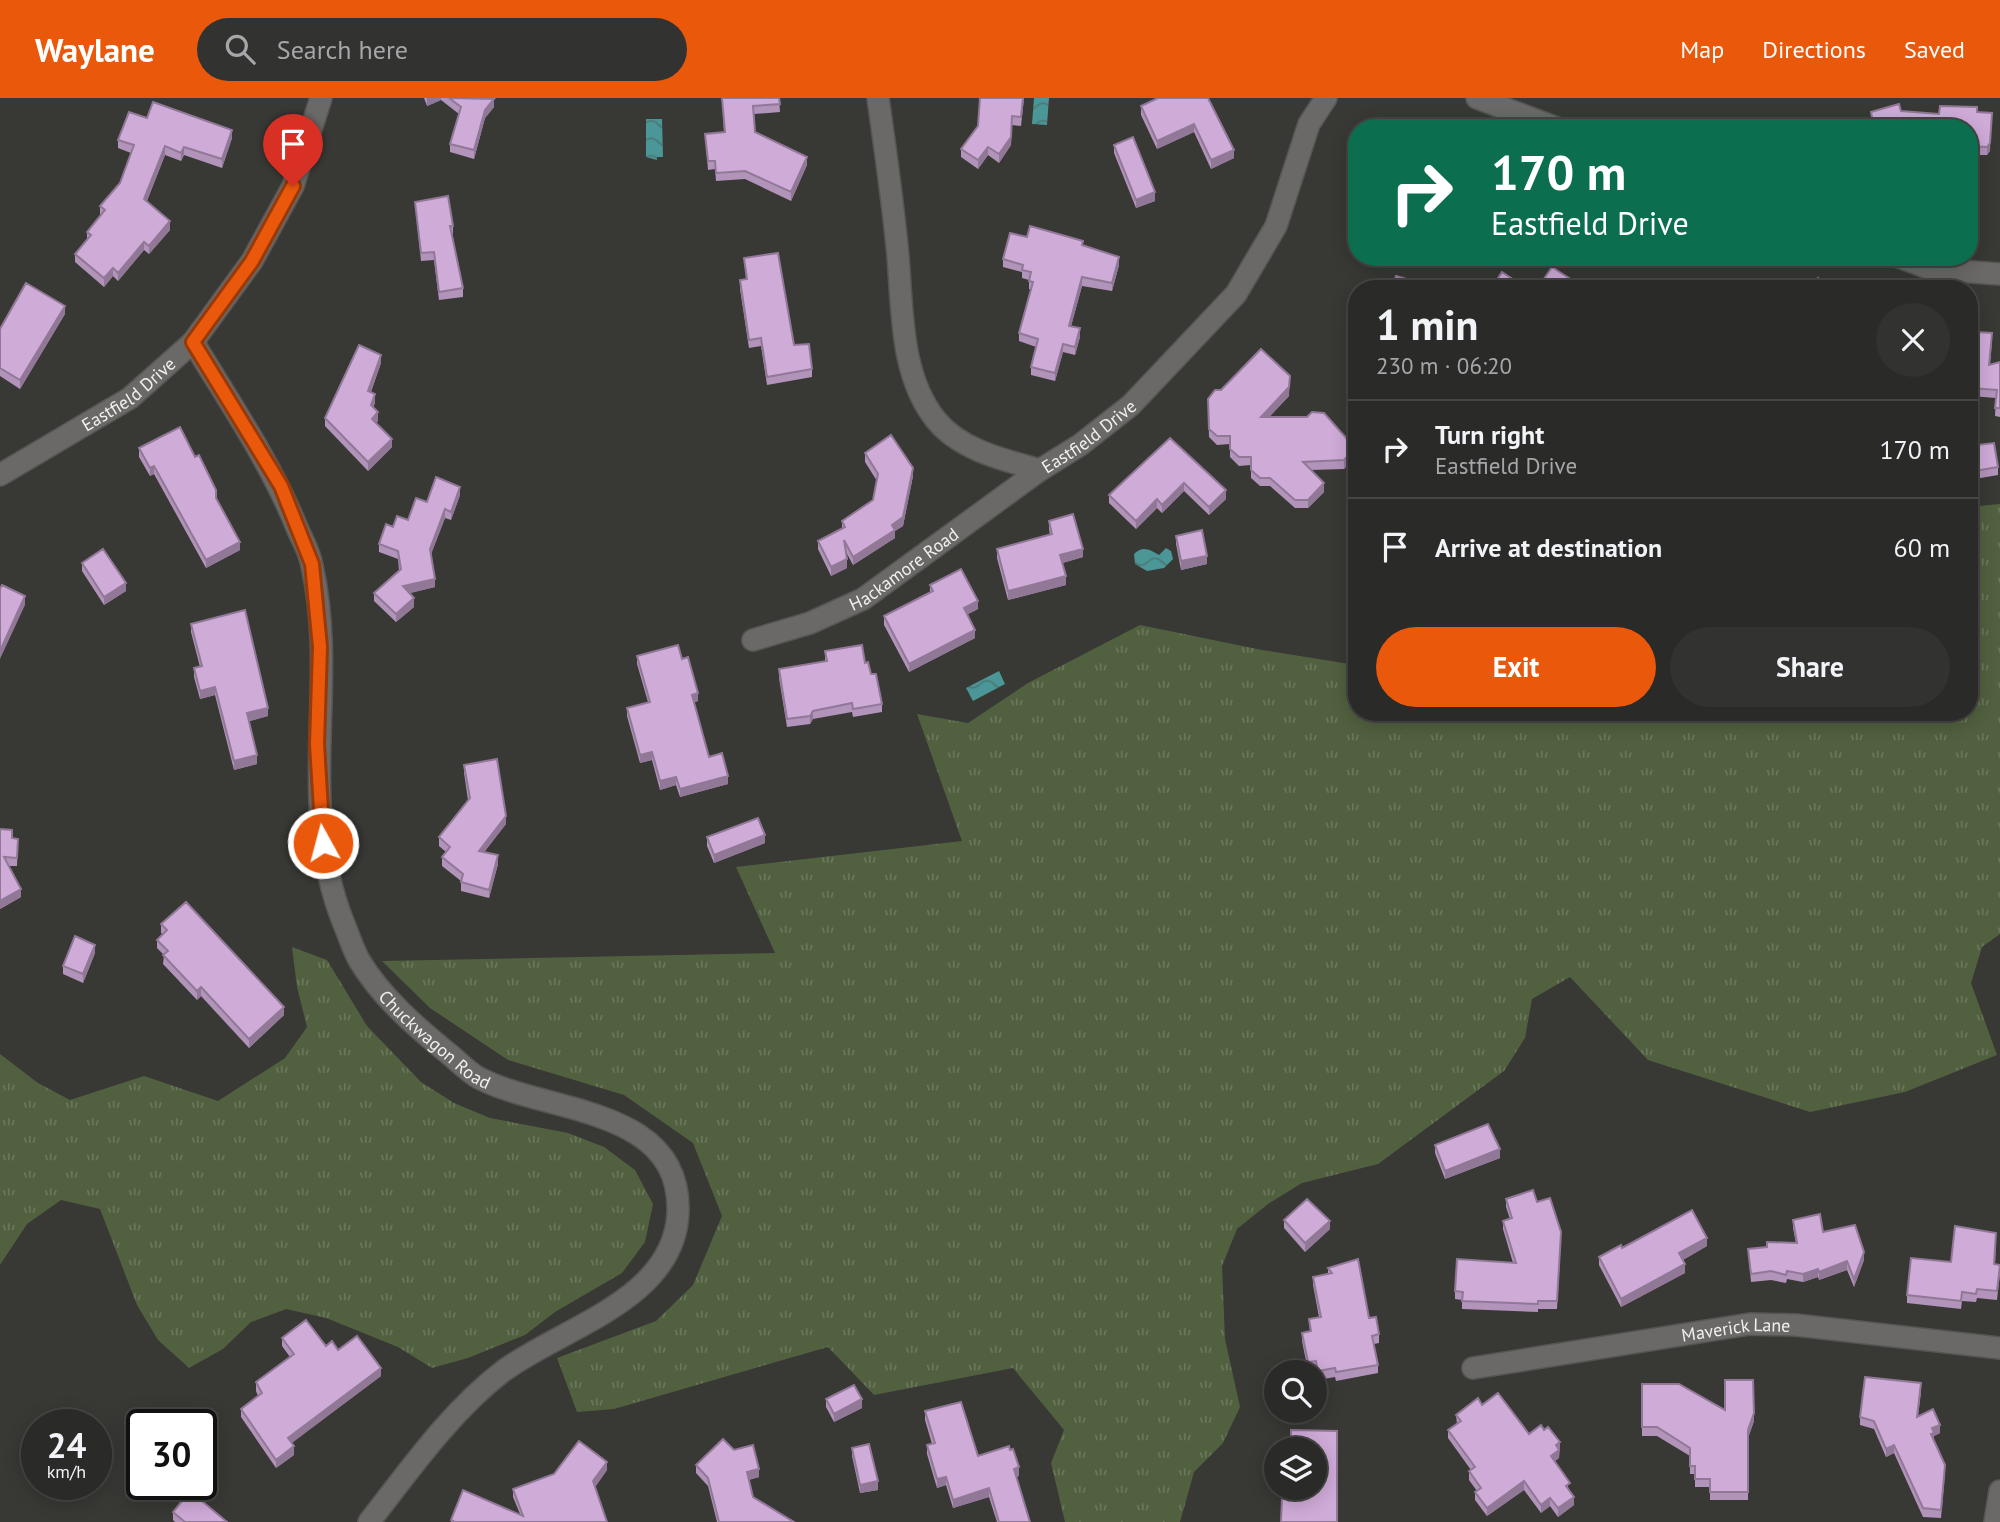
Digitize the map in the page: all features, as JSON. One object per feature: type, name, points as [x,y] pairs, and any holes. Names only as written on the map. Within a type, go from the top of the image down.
[{"type":"street","name":"Eastfield Drive","points":[[0,475],[130,398],[193,342],[252,261],[293,186],[321,98]]},
{"type":"street","name":"Eastfield Drive","points":[[878,98],[907,352],[921,396],[937,421],[958,440],[992,456],[1040,470],[1080,445],[1131,405],[1236,294],[1276,226],[1309,124],[1326,98]]},
{"type":"street","points":[[1477,98],[1533,119]]},
{"type":"street","points":[[1923,266],[1931,269],[2000,274]]},
{"type":"street","name":"Chuckwagon Road","points":[[193,342],[281,486],[312,564],[320,647],[317,744],[320,820],[330,890],[359,960],[406,1019],[478,1078],[615,1122],[649,1140],[668,1164],[677,1190],[678,1216],[672,1243],[641,1286],[503,1372],[467,1405],[419,1458],[369,1522]]},
{"type":"street","name":"Hackamore Road","points":[[754,640],[810,624],[863,599],[1040,470]]},
{"type":"street","name":"Maverick Lane","points":[[1473,1368],[1750,1324],[1796,1325],[2000,1348]]},
{"type":"street","points":[[1995,1522],[2000,1491]]},
{"type":"green space","points":[[2000,504],[2000,934],[1982,947],[1971,983],[1997,1055],[1905,1092],[1810,1112],[1648,1060],[1570,977],[1532,999],[1525,1038],[1504,1071],[1378,1164],[1302,1183],[1268,1204],[1237,1229],[1222,1266],[1225,1339],[1240,1407],[1223,1443],[1194,1472],[1180,1522],[1065,1522],[1051,1463],[1064,1430],[1013,1368],[874,1395],[828,1347],[614,1409],[577,1412],[557,1358],[656,1321],[693,1285],[722,1216],[693,1143],[624,1095],[508,1060],[430,1008],[382,961],[775,953],[736,867],[962,841],[917,714],[968,723],[1028,683],[1140,625],[1262,650],[1348,664],[1348,721],[1978,721],[1978,506]]},
{"type":"green space","points":[[292,947],[327,960],[367,1026],[421,1082],[454,1103],[490,1118],[568,1133],[604,1147],[635,1170],[653,1204],[645,1242],[622,1273],[555,1312],[525,1335],[468,1358],[432,1368],[398,1347],[326,1318],[286,1309],[251,1322],[223,1349],[189,1368],[158,1340],[137,1305],[100,1209],[61,1200],[27,1224],[0,1265],[0,1054],[38,1083],[70,1100],[144,1076],[218,1101],[285,1058],[307,1027],[297,987]]},
{"type":"water","points":[[1034,98],[1049,98],[1047,125],[1032,124]]},
{"type":"water","points":[[646,119],[662,119],[663,157],[657,157],[657,160],[646,157]]},
{"type":"water","points":[[1166,548],[1171,551],[1173,559],[1164,568],[1147,571],[1135,564],[1134,554],[1137,551],[1147,549],[1159,555]]},
{"type":"water","points":[[999,671],[1005,684],[973,701],[966,688]]},
{"type":"building","points":[[449,98],[494,99],[485,110],[474,150],[450,144],[461,107]]},
{"type":"building","points":[[722,98],[779,98],[780,104],[753,106],[755,132],[807,157],[791,192],[745,171],[716,173],[715,161],[708,161],[705,134],[725,132]]},
{"type":"building","points":[[980,98],[1023,98],[1021,117],[1012,116],[1011,137],[999,154],[988,147],[978,160],[961,149],[978,126]]},
{"type":"building","points":[[1158,98],[1208,98],[1234,150],[1211,160],[1194,124],[1157,141],[1141,106]]},
{"type":"building","points":[[153,102],[232,130],[222,159],[184,147],[181,153],[165,146],[144,199],[170,221],[149,246],[144,242],[118,273],[113,268],[104,278],[75,254],[91,235],[87,232],[105,210],[100,206],[120,183],[134,145],[118,140],[129,112],[147,118]]},
{"type":"building","points":[[1899,104],[1901,111],[1939,114],[1940,106],[1977,107],[1977,112],[1992,113],[1990,143],[1987,147],[1978,146],[1978,119],[1871,119],[1871,112]]},
{"type":"building","points":[[1133,137],[1155,192],[1136,200],[1114,145]]},
{"type":"building","points":[[448,196],[453,226],[450,226],[463,288],[439,292],[434,252],[421,253],[415,202]]},
{"type":"building","points":[[1030,226],[1083,241],[1082,245],[1119,257],[1112,283],[1082,277],[1069,326],[1080,328],[1075,347],[1063,344],[1055,373],[1031,367],[1038,339],[1019,333],[1033,282],[1029,281],[1031,272],[1022,270],[1023,265],[1003,259],[1010,233],[1027,237]]},
{"type":"building","points":[[778,253],[794,345],[809,344],[812,369],[767,377],[761,338],[749,340],[740,280],[747,279],[744,258]]},
{"type":"building","points":[[1552,267],[1572,280],[1543,280]]},
{"type":"building","points":[[1502,272],[1514,280],[1497,280]]},
{"type":"building","points":[[26,283],[65,306],[20,380],[0,368],[0,329]]},
{"type":"building","points":[[1978,332],[1992,333],[1989,365],[2000,362],[2000,408],[1995,408],[1997,390],[1978,389]]},
{"type":"building","points":[[359,345],[381,355],[368,391],[375,394],[371,405],[378,412],[372,419],[392,439],[368,462],[325,418]]},
{"type":"building","points":[[1261,349],[1290,376],[1289,387],[1261,417],[1307,417],[1312,412],[1324,413],[1348,440],[1348,456],[1344,460],[1303,462],[1324,483],[1308,500],[1295,500],[1270,478],[1260,478],[1251,470],[1251,457],[1239,457],[1230,449],[1230,436],[1217,436],[1209,429],[1208,399],[1215,390],[1221,390]]},
{"type":"building","points":[[180,427],[195,457],[199,455],[216,490],[216,498],[240,542],[206,560],[154,466],[150,468],[139,448]]},
{"type":"building","points":[[891,435],[913,468],[903,517],[892,525],[895,530],[853,557],[844,540],[847,559],[831,567],[818,541],[845,527],[842,521],[873,500],[878,474],[865,453]]},
{"type":"building","points":[[1170,438],[1226,490],[1209,507],[1184,483],[1162,505],[1157,499],[1136,521],[1109,495]]},
{"type":"building","points":[[1994,443],[1998,467],[1978,470],[1978,445]]},
{"type":"building","points":[[436,477],[460,487],[451,512],[445,509],[430,549],[435,579],[403,586],[414,598],[396,614],[374,593],[401,569],[398,551],[379,544],[386,524],[393,527],[397,516],[408,520],[416,498],[427,502]]},
{"type":"building","points":[[1073,514],[1083,549],[1060,555],[1066,576],[1008,591],[997,549],[1052,534],[1049,521]]},
{"type":"building","points":[[1202,530],[1207,556],[1181,561],[1176,536]]},
{"type":"building","points":[[103,549],[126,583],[104,597],[82,563]]},
{"type":"building","points":[[961,569],[978,601],[964,608],[975,630],[909,664],[884,616],[933,591],[930,585]]},
{"type":"building","points":[[2,585],[25,596],[0,651],[0,589]]},
{"type":"building","points":[[245,610],[268,708],[247,713],[257,755],[234,761],[215,687],[200,691],[194,668],[202,666],[191,624]]},
{"type":"building","points":[[678,645],[682,659],[688,657],[698,693],[692,695],[709,757],[722,753],[728,776],[680,789],[676,777],[660,781],[652,752],[640,755],[627,708],[650,702],[637,656]]},
{"type":"building","points":[[862,645],[865,663],[868,662],[871,674],[876,674],[882,704],[853,709],[852,703],[813,711],[810,716],[787,719],[779,669],[827,661],[825,651]]},
{"type":"building","points":[[497,759],[506,816],[479,851],[498,855],[489,890],[461,882],[463,874],[442,857],[450,847],[439,837],[470,798],[464,765]]},
{"type":"building","points":[[758,818],[765,835],[714,855],[707,837]]},
{"type":"building","points":[[0,829],[12,830],[12,838],[18,839],[17,858],[4,857],[21,889],[0,901]]},
{"type":"building","points":[[186,902],[284,1007],[249,1039],[201,987],[197,991],[163,955],[168,951],[157,940],[167,930],[161,924]]},
{"type":"building","points":[[75,936],[95,945],[83,974],[63,966]]},
{"type":"building","points":[[1488,1124],[1500,1149],[1445,1171],[1435,1145]]},
{"type":"building","points":[[1533,1190],[1537,1202],[1550,1198],[1561,1232],[1557,1301],[1538,1301],[1538,1304],[1462,1301],[1463,1292],[1455,1291],[1457,1259],[1516,1263],[1503,1221],[1512,1218],[1506,1199]]},
{"type":"building","points":[[1307,1199],[1330,1221],[1305,1243],[1284,1220]]},
{"type":"building","points":[[1692,1210],[1707,1238],[1679,1253],[1685,1264],[1621,1299],[1599,1257],[1621,1245],[1622,1248]]},
{"type":"building","points":[[1820,1214],[1823,1232],[1855,1225],[1864,1252],[1854,1279],[1847,1261],[1819,1272],[1818,1269],[1803,1274],[1787,1271],[1786,1275],[1771,1271],[1751,1274],[1748,1249],[1767,1247],[1767,1242],[1797,1243],[1793,1220]]},
{"type":"building","points":[[1955,1226],[1996,1233],[1994,1264],[2000,1265],[1997,1291],[1977,1289],[1976,1294],[1962,1292],[1961,1301],[1907,1295],[1911,1258],[1951,1262]]},
{"type":"building","points":[[1358,1259],[1369,1318],[1376,1317],[1379,1334],[1372,1336],[1378,1365],[1336,1372],[1335,1368],[1327,1369],[1327,1360],[1308,1360],[1302,1333],[1311,1331],[1309,1319],[1321,1317],[1313,1277],[1332,1273],[1328,1268]]},
{"type":"building","points":[[306,1320],[326,1346],[332,1341],[338,1350],[357,1336],[381,1368],[288,1438],[294,1446],[276,1460],[241,1409],[262,1393],[256,1382],[294,1354],[282,1338]]},
{"type":"building","points":[[1865,1377],[1921,1383],[1917,1417],[1933,1409],[1940,1425],[1932,1428],[1934,1433],[1931,1434],[1945,1465],[1941,1510],[1923,1508],[1894,1445],[1886,1449],[1874,1421],[1860,1417]]},
{"type":"building","points":[[1725,1380],[1753,1380],[1754,1413],[1748,1430],[1748,1492],[1710,1492],[1710,1479],[1695,1479],[1695,1466],[1690,1466],[1690,1448],[1657,1427],[1642,1427],[1642,1384],[1679,1384],[1725,1410]]},
{"type":"building","points":[[854,1385],[862,1399],[834,1414],[826,1399]]},
{"type":"building","points":[[1498,1393],[1529,1434],[1541,1425],[1544,1430],[1548,1427],[1560,1442],[1556,1445],[1559,1450],[1551,1456],[1570,1483],[1566,1486],[1574,1497],[1558,1508],[1550,1498],[1541,1505],[1524,1481],[1487,1508],[1475,1492],[1481,1488],[1469,1471],[1475,1467],[1448,1430],[1461,1421],[1456,1415],[1478,1398],[1482,1405]]},
{"type":"building","points":[[961,1402],[978,1456],[1009,1446],[1010,1450],[1013,1449],[1019,1467],[1014,1469],[1030,1522],[999,1522],[989,1488],[953,1500],[946,1477],[937,1479],[927,1445],[935,1443],[925,1411]]},
{"type":"building","points":[[1291,1430],[1337,1431],[1337,1522],[1281,1522],[1282,1500],[1327,1500],[1327,1437],[1291,1437]]},
{"type":"building","points":[[723,1439],[734,1450],[753,1445],[759,1469],[747,1472],[753,1497],[794,1522],[719,1522],[708,1478],[696,1465]]},
{"type":"building","points":[[579,1441],[607,1462],[593,1481],[607,1522],[451,1520],[463,1490],[523,1516],[513,1489],[554,1474]]},
{"type":"building","points":[[869,1444],[878,1481],[860,1485],[852,1448]]},
{"type":"building","points":[[183,1500],[201,1500],[227,1522],[185,1522],[173,1512]]},
{"type":"route","points":[[293,186],[252,261],[193,342],[281,486],[312,564],[320,647],[317,744],[323,843]]}]
